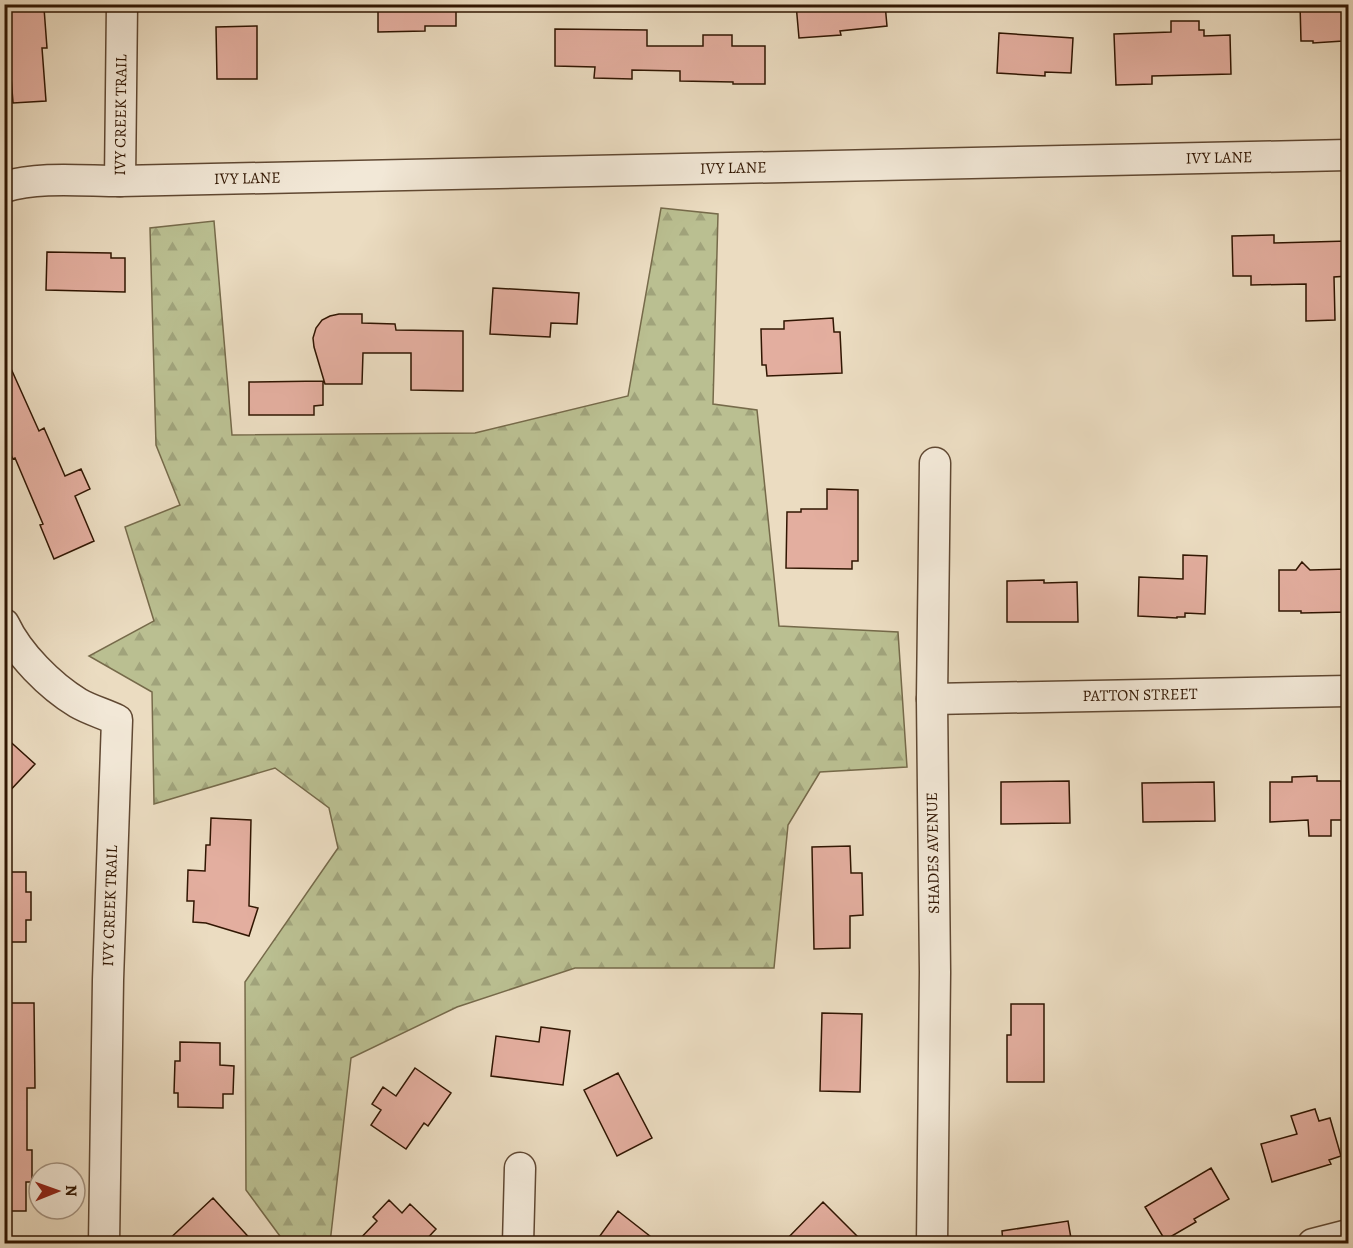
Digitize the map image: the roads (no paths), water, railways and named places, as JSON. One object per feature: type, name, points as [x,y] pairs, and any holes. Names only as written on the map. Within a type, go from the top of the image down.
[{"type":"street","name":"IVY CREEK TRAIL","points":[[4,188],[15,184],[50,181],[120,181],[122,4]]},
{"type":"street","name":"IVY LANE","points":[[120,181],[1348,155]]},
{"type":"street","name":"SHADES AVENUE","points":[[932,1244],[935,972],[932,699],[935,463]]},
{"type":"street","name":"IVY CREEK TRAIL","points":[[4,624],[39,674],[78,703],[117,720],[108,980],[104,1244]]},
{"type":"street","name":"PATTON STREET","points":[[932,699],[1348,691]]},
{"type":"street","points":[[518,1244],[520,1168]]},
{"type":"street","points":[[1313,1244],[1348,1235]]}]
